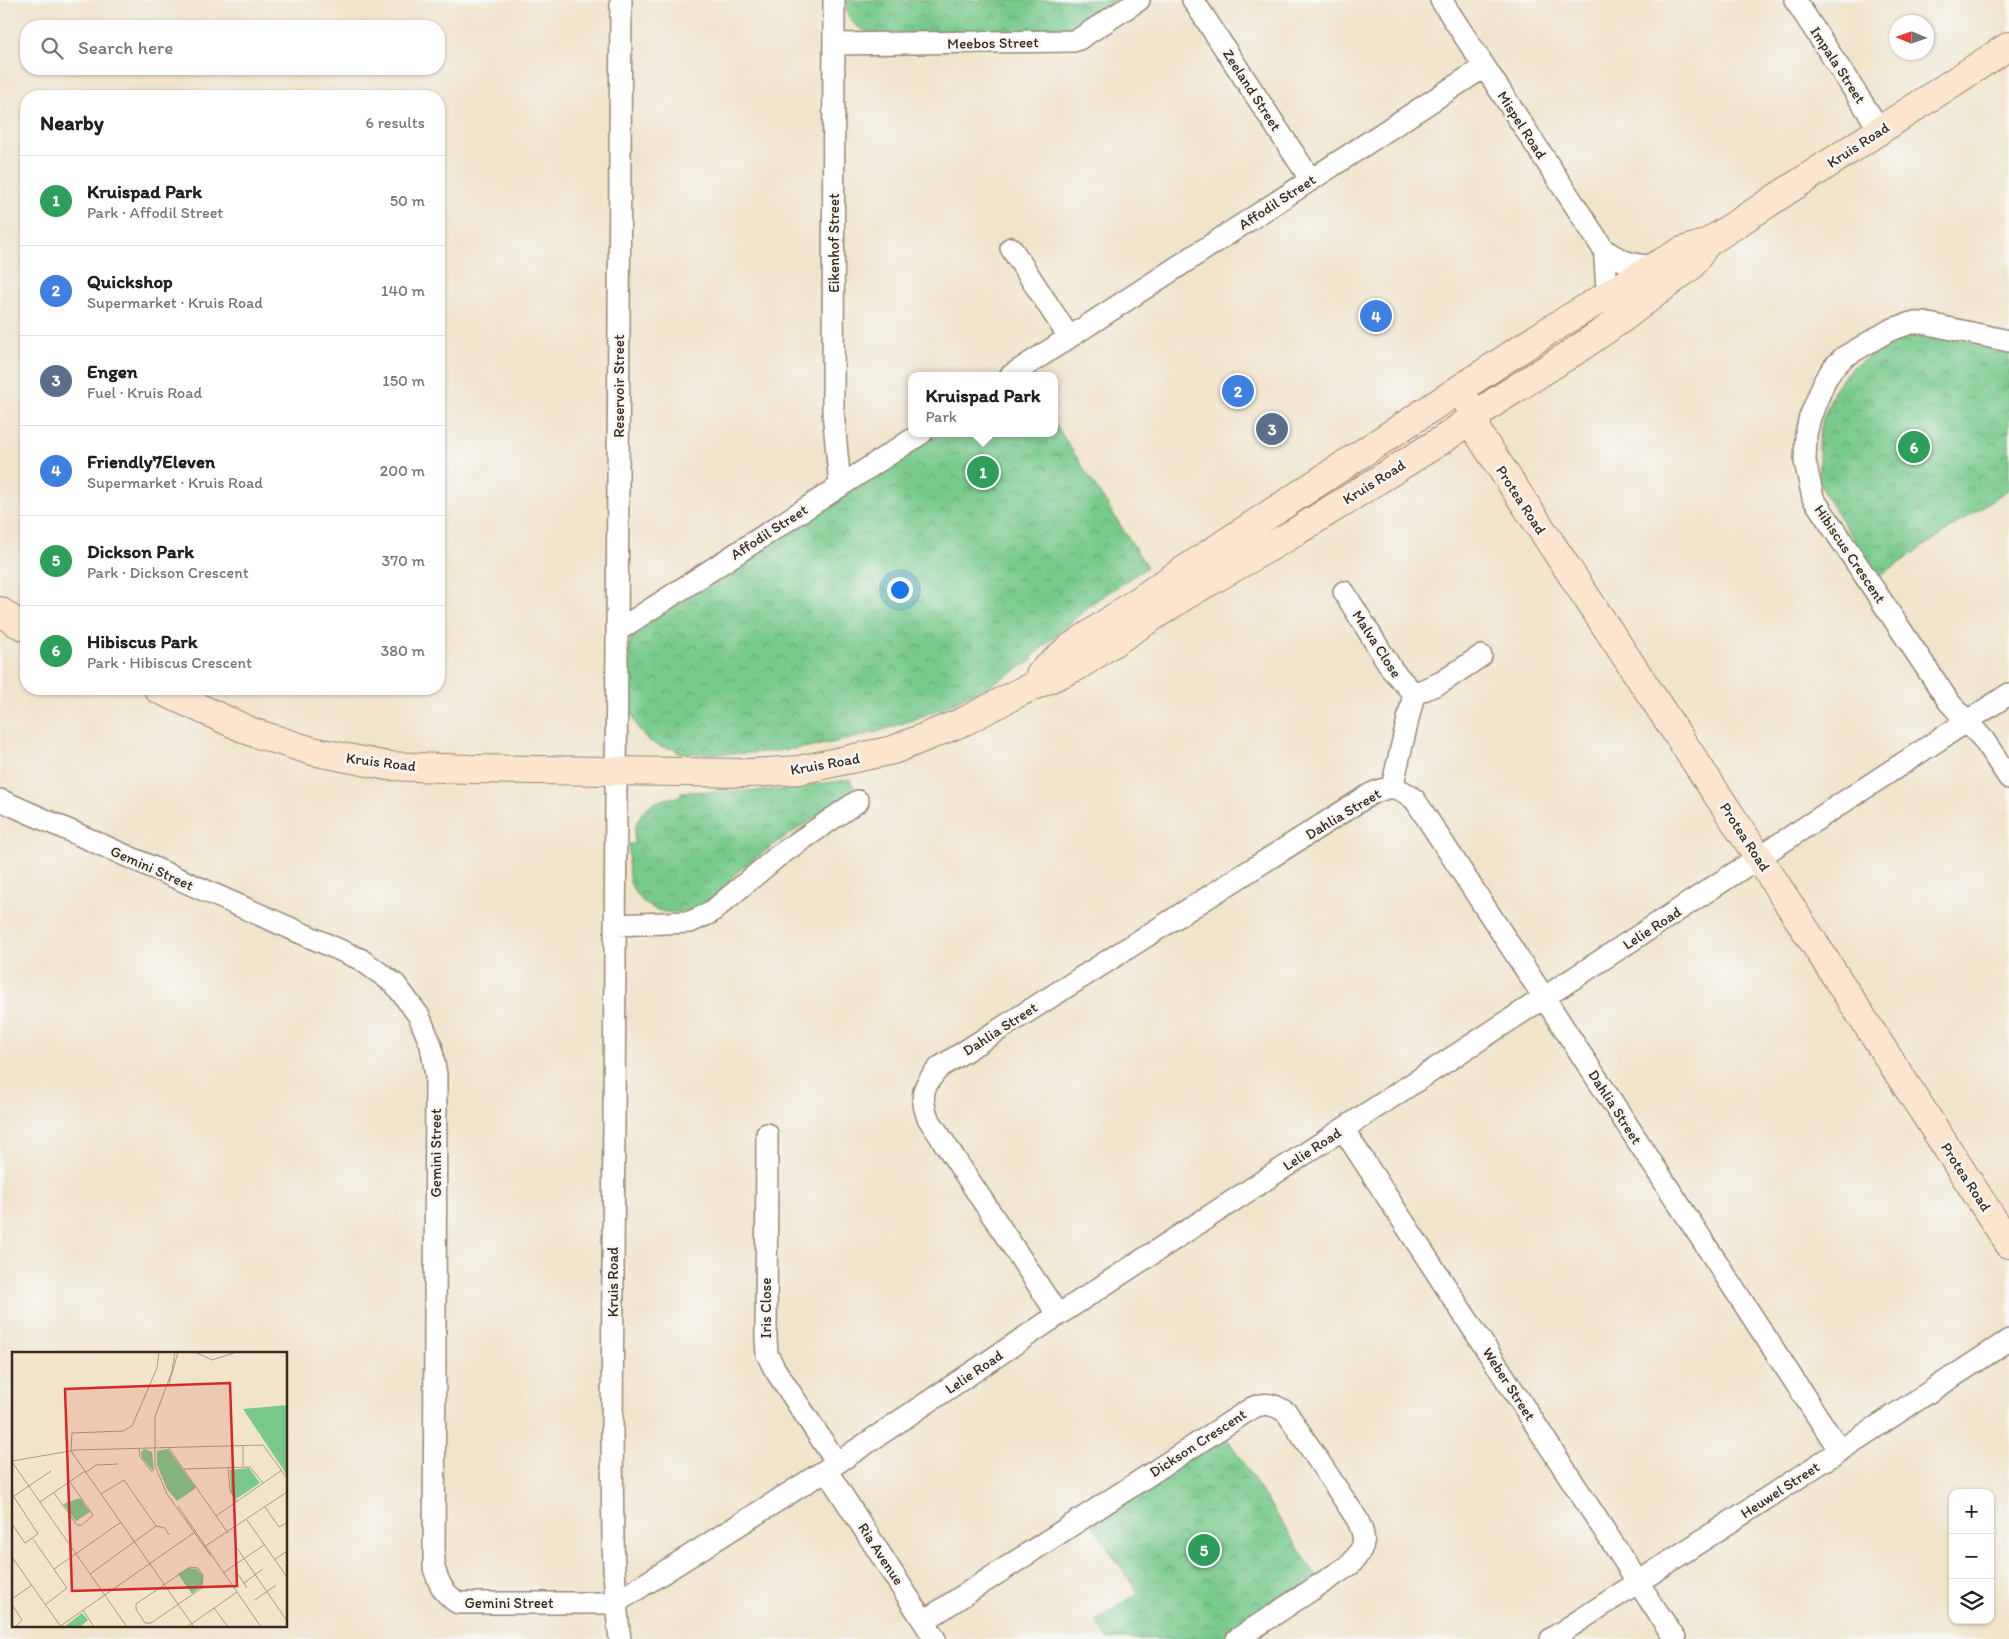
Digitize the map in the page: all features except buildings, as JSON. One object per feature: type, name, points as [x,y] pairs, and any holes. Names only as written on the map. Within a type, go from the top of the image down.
[{"type":"street","name":"Reservoir Street","points":[[616,771],[621,0]]},
{"type":"street","name":"Eikenhof Street","points":[[834,0],[833,411],[840,486]]},
{"type":"street","name":"Meebos Street","points":[[834,44],[1073,41],[1139,0]]},
{"type":"street","name":"Zeeland Street","points":[[1193,0],[1310,180]]},
{"type":"street","name":"Mispel Road","points":[[1441,0],[1604,250],[1607,267],[1607,295],[1620,320]]},
{"type":"street","name":"Impala Street","points":[[1796,0],[1880,130]]},
{"type":"street","name":"Kruis Road","points":[[1020,692],[1067,650],[1099,628],[1545,333],[1682,251],[1707,243],[2009,46]]},
{"type":"street","name":"Affodil Street","points":[[1016,372],[1484,67]]},
{"type":"street","name":"Kruis Road","points":[[171,695],[252,732],[312,751],[388,766],[751,773],[799,770],[893,750],[965,721],[1020,692],[1078,666],[1186,595],[1297,531],[1470,425],[1620,320],[1691,266],[1707,243]]},
{"type":"street","points":[[1011,248],[1069,337]]},
{"type":"street","name":"Mispel Road","points":[[1604,250],[1629,264],[1655,266]]},
{"type":"street","name":"Hibiscus Crescent","points":[[2009,341],[1924,323],[1901,325],[1844,357],[1834,367],[1822,387],[1810,417],[1806,434],[1805,461],[1813,498],[1949,702],[1983,738],[2009,778]]},
{"type":"street","name":"Protea Road","points":[[1451,396],[1759,858],[2009,1244]]},
{"type":"street","name":"Affodil Street","points":[[617,632],[916,437]]},
{"type":"street","name":"Malva Close","points":[[1344,592],[1393,671],[1414,694]]},
{"type":"street","points":[[1392,787],[1414,694],[1442,682],[1481,656]]},
{"type":"street","name":"Lelie Road","points":[[615,1603],[831,1466],[1058,1315],[2009,694]]},
{"type":"street","name":"Kruis Road","points":[[616,771],[612,1461],[615,1603],[620,1639]]},
{"type":"street","name":"Dahlia Street","points":[[1058,1315],[928,1118],[923,1105],[923,1090],[928,1079],[940,1067],[1145,935],[1200,904],[1369,794],[1392,787],[1404,791],[1414,800],[1840,1451]]},
{"type":"street","name":"Gemini Street","points":[[0,800],[360,959],[395,984],[419,1016],[431,1045],[436,1075],[434,1568],[440,1587],[458,1603],[615,1603]]},
{"type":"street","points":[[615,925],[690,922],[699,919],[710,913],[778,856],[858,801]]},
{"type":"street","name":"Weber Street","points":[[1343,1129],[1675,1639]]},
{"type":"street","name":"Iris Close","points":[[767,1134],[767,1354],[831,1466]]},
{"type":"street","name":"Heuwel Street","points":[[1551,1639],[2009,1340]]},
{"type":"street","name":"Dickson Crescent","points":[[924,1621],[1252,1408],[1260,1404],[1269,1404],[1287,1412],[1357,1519],[1363,1531],[1364,1543],[1360,1553],[1351,1564],[1237,1639]]},
{"type":"street","name":"Ria Avenue","points":[[831,1466],[935,1639]]},
{"type":"green space","points":[[845,0],[1122,0],[1081,27],[1065,32],[873,33],[861,29],[852,22],[847,12]]},
{"type":"green space","points":[[1919,332],[2001,348],[2009,352],[2009,489],[1878,577],[1825,495],[1819,481],[1819,437],[1823,418],[1835,388],[1850,369],[1898,337]]},
{"type":"green space","points":[[1058,428],[1147,567],[1094,602],[1032,657],[1033,660],[990,685],[947,706],[905,723],[862,736],[819,745],[774,751],[727,754],[677,753],[677,749],[662,747],[650,741],[641,733],[635,722],[630,697],[629,649],[635,632],[933,437],[1058,437]]},
{"type":"green space","points":[[850,779],[855,791],[747,864],[706,903],[684,912],[673,913],[652,908],[635,893],[629,877],[629,844],[634,844],[637,823],[641,815],[653,804],[661,800],[681,797],[681,792],[783,790]]},
{"type":"green space","points":[[1225,1435],[1317,1577],[1223,1639],[1107,1639],[1096,1621],[1138,1593],[1091,1523]]},
{"type":"place","name":"Friendly7Eleven","points":[[1376,316]]},
{"type":"place","name":"Quickshop","points":[[1238,391]]},
{"type":"place","name":"Engen","points":[[1272,429]]},
{"type":"place","name":"Hibiscus Park","points":[[1914,447]]},
{"type":"place","name":"Kruispad Park","points":[[983,472]]},
{"type":"place","name":"Dickson Park","points":[[1204,1550]]}]
